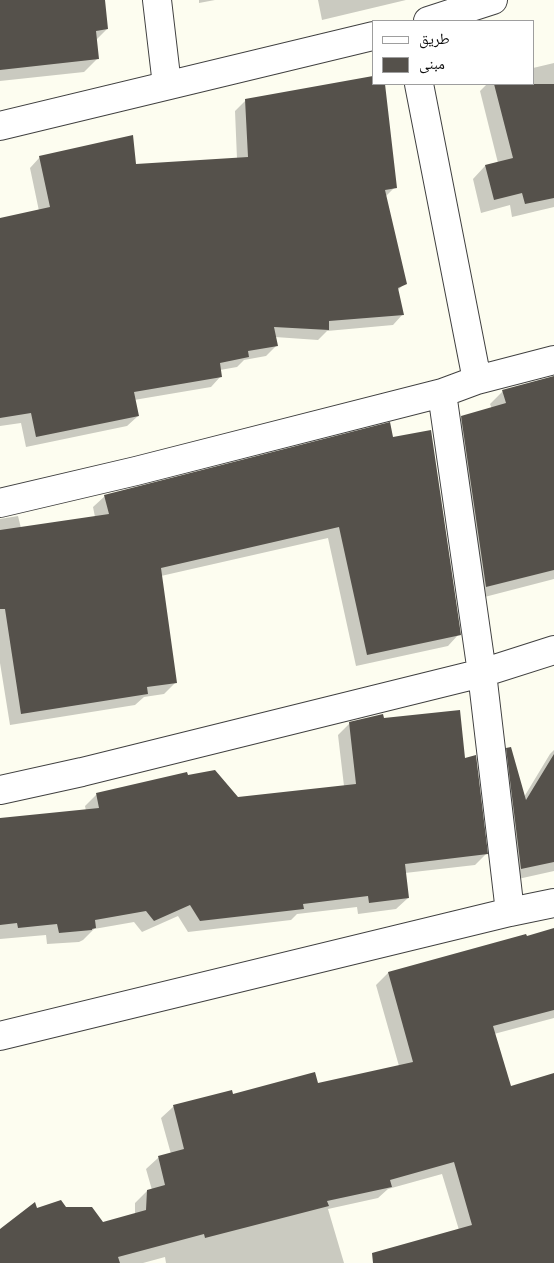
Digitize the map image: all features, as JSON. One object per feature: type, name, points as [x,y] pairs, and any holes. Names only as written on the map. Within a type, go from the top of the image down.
[{"type":"street","points":[[156,0],[167,85]]},
{"type":"street","points":[[431,20],[493,0]]},
{"type":"street","points":[[0,126],[372,36]]},
{"type":"street","points":[[419,85],[477,380]]},
{"type":"street","points":[[0,503],[136,471],[442,393],[477,380],[554,360]]},
{"type":"street","points":[[442,393],[482,673],[510,912]]},
{"type":"street","points":[[0,790],[82,772],[482,673],[554,650]]},
{"type":"street","points":[[0,1036],[510,912],[554,903]]},
{"type":"building","points":[[0,0],[105,0],[108,29],[96,31],[99,59],[0,70]]},
{"type":"building","points":[[372,76],[372,85],[385,85],[397,188],[385,190],[407,284],[398,288],[404,315],[329,321],[329,330],[274,327],[278,346],[248,351],[249,357],[220,363],[222,377],[134,392],[139,416],[36,437],[31,413],[0,418],[0,218],[50,207],[39,156],[133,135],[136,164],[248,157],[245,99]]},
{"type":"building","points":[[554,84],[554,198],[525,204],[522,193],[494,200],[485,165],[513,158],[494,85]]},
{"type":"building","points":[[554,376],[554,570],[486,587],[461,416],[506,403],[502,390]]},
{"type":"building","points":[[390,422],[393,437],[431,430],[461,635],[367,655],[339,527],[161,568],[177,683],[147,687],[148,694],[21,714],[5,609],[0,609],[0,530],[109,514],[104,495]]},
{"type":"building","points":[[460,710],[465,758],[476,755],[488,854],[405,864],[409,898],[369,903],[368,896],[303,904],[304,909],[200,921],[190,905],[154,921],[146,911],[95,920],[96,928],[92,930],[59,933],[57,924],[18,928],[17,923],[0,925],[0,818],[99,808],[96,793],[187,772],[188,775],[215,770],[238,797],[356,784],[349,722],[383,714],[384,718]]},
{"type":"building","points":[[511,747],[526,800],[554,754],[554,862],[521,869],[506,748]]},
{"type":"building","points":[[554,928],[554,1010],[493,1026],[511,1086],[554,1073],[554,1263],[373,1263],[372,1253],[472,1225],[454,1162],[390,1180],[392,1187],[327,1201],[329,1206],[205,1238],[204,1234],[118,1257],[120,1263],[0,1263],[0,1229],[35,1202],[37,1208],[61,1200],[66,1207],[92,1207],[103,1222],[146,1210],[147,1190],[165,1185],[158,1156],[184,1149],[173,1105],[232,1090],[233,1094],[315,1072],[318,1083],[413,1062],[388,972]]}]
